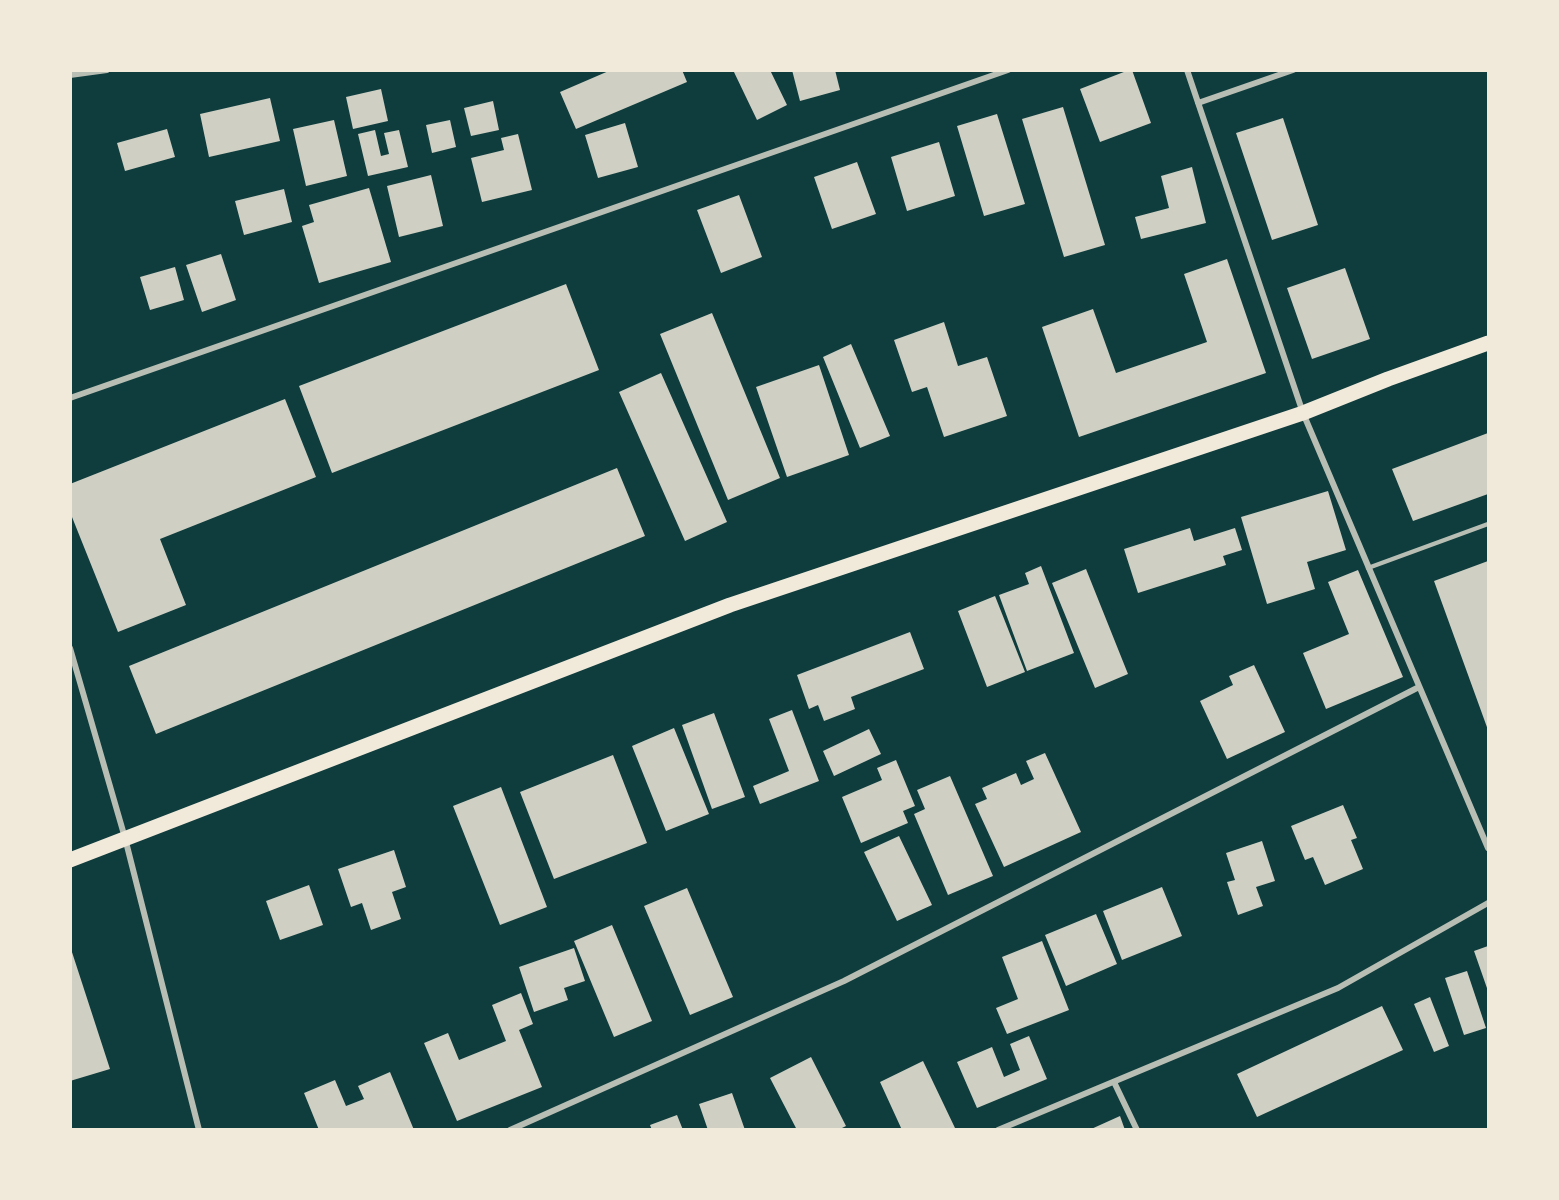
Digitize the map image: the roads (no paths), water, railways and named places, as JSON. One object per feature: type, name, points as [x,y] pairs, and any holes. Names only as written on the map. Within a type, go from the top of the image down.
[{"type":"main road","points":[[70,860],[730,605],[1303,413],[1488,343]]},
{"type":"street","points":[[70,75],[107,70]]},
{"type":"street","points":[[70,398],[1008,70]]},
{"type":"street","points":[[1187,70],[1303,413],[1488,848]]},
{"type":"street","points":[[1198,103],[1293,70]]},
{"type":"street","points":[[70,648],[125,838],[200,1130]]},
{"type":"street","points":[[510,1130],[844,981],[1419,687]]},
{"type":"street","points":[[998,1130],[1338,988],[1488,903]]},
{"type":"street","points":[[1114,1082],[1137,1130]]},
{"type":"lane","points":[[1368,568],[1488,525]]}]
